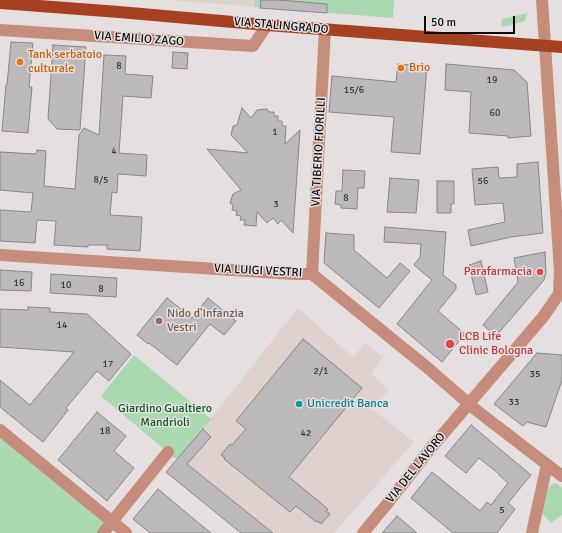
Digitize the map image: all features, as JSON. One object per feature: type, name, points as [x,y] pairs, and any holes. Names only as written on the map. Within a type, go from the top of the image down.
[{"type":"main road","name":"VIA STALINGRADO","points":[[0,3],[562,47]]},
{"type":"street","name":"VIA DEL LAVORO","points":[[363,533],[469,404],[544,317],[559,294],[560,271],[542,0]]},
{"type":"street","name":"VIA EMILIO ZAGO","points":[[0,30],[253,46],[267,25]]},
{"type":"street","name":"VIA TIBERIO FIORILLI","points":[[312,274],[325,29]]},
{"type":"street","name":"VIA LUIGI VESTRI","points":[[0,255],[312,274],[469,404]]},
{"type":"street","points":[[469,404],[562,476]]},
{"type":"street","points":[[0,430],[126,533]]},
{"type":"street","points":[[103,533],[168,452]]},
{"type":"street","points":[[532,533],[547,464]]},
{"type":"shaded area","points":[[166,0],[255,0],[254,7]]},
{"type":"shaded area","points":[[298,308],[353,357],[365,343],[383,357],[371,374],[389,390],[372,409],[414,442],[334,533],[241,533],[166,472]]},
{"type":"green space","points":[[255,0],[394,0],[393,18],[254,7]]},
{"type":"green space","points":[[527,13],[525,21],[507,26],[501,26],[502,19]]},
{"type":"green space","name":"Giardino Gualtiero Mandrioli","points":[[134,355],[211,419],[177,460],[101,396]]},
{"type":"green space","points":[[0,436],[107,521],[97,533],[0,533]]},
{"type":"green space","points":[[556,483],[562,488],[562,515],[551,523],[542,513],[548,488]]},
{"type":"building","points":[[261,0],[327,4],[327,13],[260,8]]},
{"type":"building","points":[[11,42],[33,43],[29,87],[32,87],[28,133],[2,131]]},
{"type":"building","points":[[53,45],[86,47],[80,130],[57,129],[48,119]]},
{"type":"building","points":[[173,52],[188,53],[187,69],[172,68]]},
{"type":"building","points":[[104,55],[126,56],[125,74],[153,76],[151,98],[123,96],[119,153],[147,155],[146,176],[118,174],[117,193],[112,192],[110,215],[142,217],[140,251],[107,249],[107,245],[88,245],[88,247],[54,245],[56,221],[37,220],[35,243],[0,241],[0,210],[31,212],[33,193],[0,190],[0,152],[36,154],[37,150],[46,151],[44,186],[75,189],[79,135],[84,128],[99,135]]},
{"type":"building","points":[[398,64],[427,66],[420,154],[391,152],[394,117],[329,112],[332,76],[396,82]]},
{"type":"building","points":[[446,64],[514,70],[527,82],[531,136],[508,138],[508,136],[469,133],[471,92],[445,90]]},
{"type":"building","points":[[242,108],[251,118],[257,110],[267,109],[269,112],[274,112],[274,116],[278,116],[278,121],[282,121],[282,126],[286,126],[285,144],[300,130],[293,233],[281,220],[278,224],[273,218],[267,223],[257,212],[256,226],[244,225],[245,220],[240,220],[241,216],[236,215],[237,211],[232,210],[233,205],[230,203],[233,194],[241,190],[207,149],[248,153],[231,135],[233,126],[237,125]]},
{"type":"building","points":[[538,162],[543,233],[511,237],[471,246],[468,230],[505,222],[503,203],[475,205],[472,169],[498,167],[499,178],[517,177],[517,164]]},
{"type":"building","points":[[343,170],[365,171],[364,188],[358,188],[357,209],[341,208],[341,205],[335,204],[336,191],[342,191]]},
{"type":"building","points":[[390,178],[419,180],[416,213],[387,212]]},
{"type":"building","points":[[437,181],[454,181],[454,204],[451,204],[451,213],[437,213]]},
{"type":"building","points":[[385,227],[446,232],[443,275],[456,285],[456,289],[438,311],[465,334],[442,362],[397,324],[432,280],[414,265],[420,257],[421,244],[384,242]]},
{"type":"building","points":[[326,233],[354,235],[354,250],[387,278],[400,263],[410,271],[379,308],[324,263]]},
{"type":"building","points":[[545,252],[546,273],[544,280],[496,336],[483,325],[518,282],[514,258]]},
{"type":"building","points":[[481,261],[488,292],[476,295],[469,265]]},
{"type":"building","points":[[0,270],[32,272],[31,291],[0,290]]},
{"type":"building","points":[[51,274],[117,278],[116,297],[50,293]]},
{"type":"building","points":[[167,298],[192,318],[208,298],[236,321],[224,335],[210,324],[177,365],[137,335]]},
{"type":"building","points":[[28,307],[50,308],[50,312],[87,314],[131,354],[109,381],[97,371],[66,408],[68,410],[43,442],[0,407],[0,380],[30,405],[74,352],[0,347],[0,309],[28,310]]},
{"type":"building","name":"Unicredit Banca","points":[[303,339],[362,388],[289,477],[328,509],[326,511],[330,514],[321,524],[317,521],[316,522],[296,506],[290,512],[221,455],[246,429],[236,421]]},
{"type":"building","points":[[537,353],[562,355],[562,380],[546,427],[527,422],[523,426],[494,404]]},
{"type":"building","points":[[97,412],[126,436],[114,451],[134,468],[107,501],[58,460]]},
{"type":"building","points":[[471,425],[531,475],[508,503],[515,509],[497,533],[453,533],[411,498],[432,472],[480,511],[487,502],[491,505],[508,483],[479,458],[466,473],[445,456]]},
{"type":"building","points":[[203,429],[211,437],[187,464],[273,533],[241,533],[166,472]]},
{"type":"building","points":[[158,489],[211,533],[150,533],[133,519]]},
{"type":"building","points":[[397,516],[417,533],[382,533]]},
{"type":"place","name":"Tank serbatoio culturale","points":[[20,62]]},
{"type":"place","name":"Brio","points":[[401,68]]},
{"type":"place","name":"Parafarmacia","points":[[540,272]]},
{"type":"place","name":"Nido d'Infanzia Vestri","points":[[159,321]]},
{"type":"place","name":"LCB Life Clinic Bologna","points":[[450,344]]},
{"type":"place","name":"Unicredit Banca","points":[[299,404]]}]
